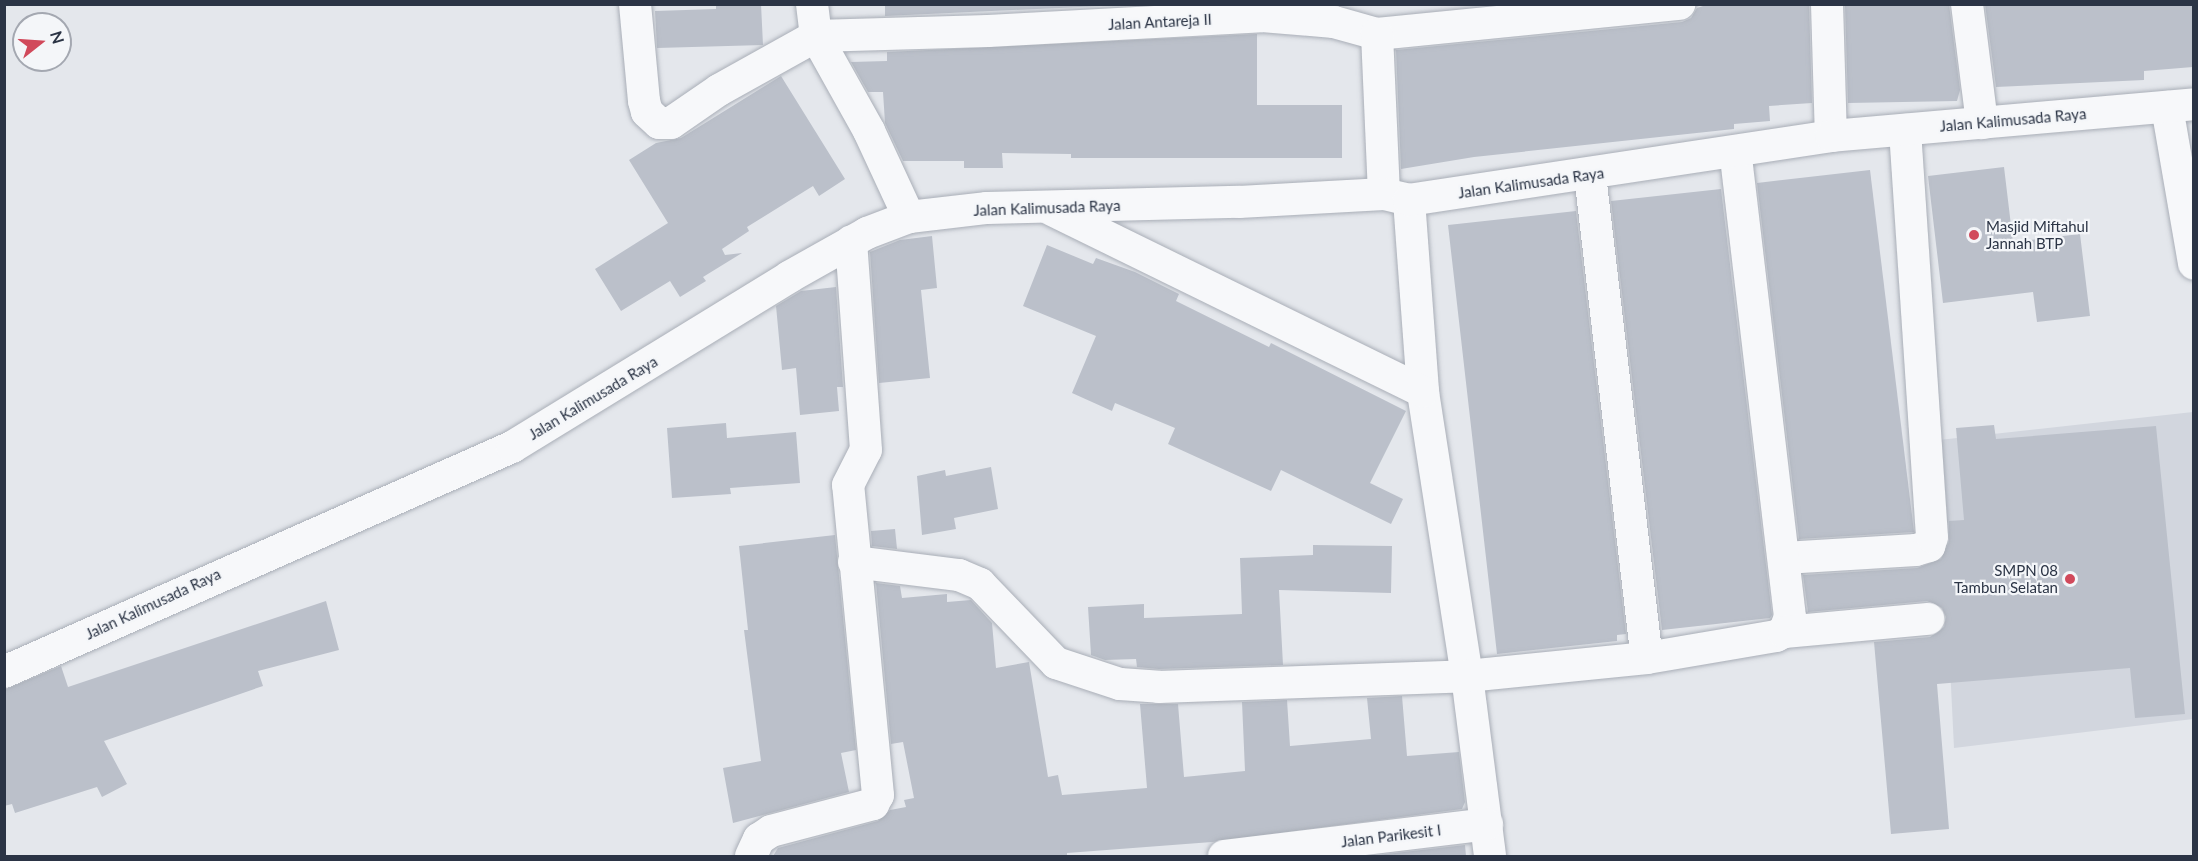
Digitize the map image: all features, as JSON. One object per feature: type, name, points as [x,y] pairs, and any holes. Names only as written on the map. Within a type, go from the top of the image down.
[{"type":"street","points":[[635,4],[644,101],[647,112],[659,123],[671,123],[719,90],[816,36]]},
{"type":"street","points":[[812,4],[816,36],[869,131],[909,217]]},
{"type":"street","points":[[1827,4],[1831,136]]},
{"type":"street","points":[[1967,4],[1982,123]]},
{"type":"street","name":"Jalan Antareja II","points":[[816,36],[988,18],[1262,10],[1334,22],[1377,34],[1509,14],[1678,5]]},
{"type":"street","points":[[1377,34],[1423,392],[1467,676],[1491,856]]},
{"type":"street","points":[[2180,106],[2193,264]]},
{"type":"street","name":"Jalan Kalimusada Raya","points":[[4,672],[512,447],[851,242],[909,217],[987,208],[1397,197],[1590,175],[1831,136],[2180,106]]},
{"type":"street","points":[[1784,558],[1929,546],[1932,537],[1905,130]]},
{"type":"street","points":[[1736,152],[1790,617],[1784,632]]},
{"type":"street","points":[[1590,175],[1647,658]]},
{"type":"street","points":[[1048,208],[1423,392]]},
{"type":"street","points":[[751,856],[759,839],[771,831],[877,800],[848,485],[863,457],[866,436],[851,242]]},
{"type":"street","points":[[854,562],[959,575],[980,584],[1056,663],[1120,684],[1202,687],[1467,676],[1647,658],[1784,632],[1928,619]]},
{"type":"street","name":"Jalan Parikesit I","points":[[1224,856],[1488,824]]},
{"type":"shaded area","name":"SMPN 08 Tambun Selatan","points":[[2193,412],[2193,719],[1954,748],[1939,440]]},
{"type":"building","points":[[716,4],[761,4],[763,45],[657,48],[655,11],[716,9]]},
{"type":"building","points":[[885,4],[1143,4],[885,16]]},
{"type":"building","points":[[1709,4],[1809,4],[1812,103],[1769,106],[1770,121],[1734,124],[1734,129],[1474,157],[1401,169],[1396,50],[1682,22],[1691,18],[1697,8]]},
{"type":"building","points":[[1845,4],[1949,4],[1960,90],[1957,101],[1848,103]]},
{"type":"building","points":[[1985,4],[2193,4],[2193,67],[2144,71],[2144,80],[1996,87]]},
{"type":"building","points":[[1257,34],[1257,105],[1342,105],[1342,158],[1071,158],[1071,154],[1002,153],[1003,168],[964,168],[964,161],[903,161],[885,123],[883,92],[868,92],[851,62],[887,61],[887,52]]},
{"type":"building","points":[[781,76],[845,179],[819,196],[813,186],[747,227],[749,231],[722,249],[725,255],[742,253],[703,277],[706,281],[680,297],[670,281],[621,311],[595,269],[668,223],[629,160],[656,143],[681,138]]},
{"type":"building","name":"Masjid Miftahul Jannah BTP","points":[[2004,167],[2013,242],[2080,234],[2090,316],[2037,322],[2033,292],[1943,303],[1928,176]]},
{"type":"building","points":[[1870,170],[1914,532],[1799,539],[1757,183]]},
{"type":"building","points":[[1721,189],[1772,615],[1770,618],[1662,630],[1611,201]]},
{"type":"building","points":[[1576,211],[1626,634],[1617,635],[1617,641],[1497,654],[1448,225]]},
{"type":"building","points":[[932,236],[937,288],[921,290],[930,378],[879,383],[870,252],[900,240]]},
{"type":"building","points":[[1047,245],[1093,264],[1096,258],[1135,272],[1179,294],[1176,301],[1269,347],[1271,343],[1406,411],[1370,483],[1403,499],[1391,524],[1281,470],[1271,491],[1168,444],[1175,428],[1115,403],[1112,411],[1072,393],[1096,336],[1023,306]]},
{"type":"building","points":[[836,287],[843,387],[837,387],[839,411],[800,415],[796,368],[782,370],[776,306],[801,291]]},
{"type":"building","points":[[726,423],[727,438],[796,432],[800,483],[730,488],[731,494],[672,498],[667,428]]},
{"type":"building","name":"SMPN 08 Tambun Selatan","points":[[1994,425],[1996,439],[2156,426],[2185,714],[2135,718],[2130,668],[1937,684],[1949,829],[1891,834],[1874,642],[1930,637],[1944,627],[1946,617],[1942,608],[1927,601],[1808,612],[1803,575],[1917,568],[1941,559],[1949,542],[1949,521],[1964,520],[1956,428]]},
{"type":"building","points":[[991,467],[998,509],[954,518],[956,529],[922,535],[917,476],[945,470],[946,476]]},
{"type":"building","points":[[895,529],[897,549],[872,546],[871,531]]},
{"type":"building","points":[[835,535],[856,750],[841,753],[849,792],[733,823],[723,768],[761,761],[744,630],[748,630],[739,546]]},
{"type":"building","points":[[1313,545],[1392,546],[1391,593],[1279,590],[1283,665],[1159,669],[1137,667],[1136,659],[1105,660],[1091,655],[1088,607],[1144,604],[1144,618],[1242,614],[1240,558],[1313,555]]},
{"type":"building","points":[[876,583],[900,586],[902,598],[947,594],[947,602],[971,600],[992,623],[996,668],[1029,662],[1048,777],[1058,775],[1062,795],[1147,788],[1140,704],[1178,704],[1184,777],[1245,771],[1242,702],[1287,700],[1290,746],[1371,739],[1367,698],[1402,696],[1407,756],[1459,752],[1465,802],[1462,809],[1212,842],[1067,853],[1067,856],[773,856],[778,848],[878,821],[890,810],[906,807],[904,800],[914,798],[903,742],[891,744]]},
{"type":"building","points":[[326,601],[339,650],[258,671],[263,686],[104,741],[127,784],[102,797],[97,787],[15,813],[12,804],[4,806],[4,690],[61,666],[68,687]]},
{"type":"building","points":[[1465,845],[1466,856],[1369,856]]},
{"type":"place","name":"Masjid Miftahul Jannah BTP","points":[[1974,235]]},
{"type":"place","name":"SMPN 08 Tambun Selatan","points":[[2070,579]]}]
